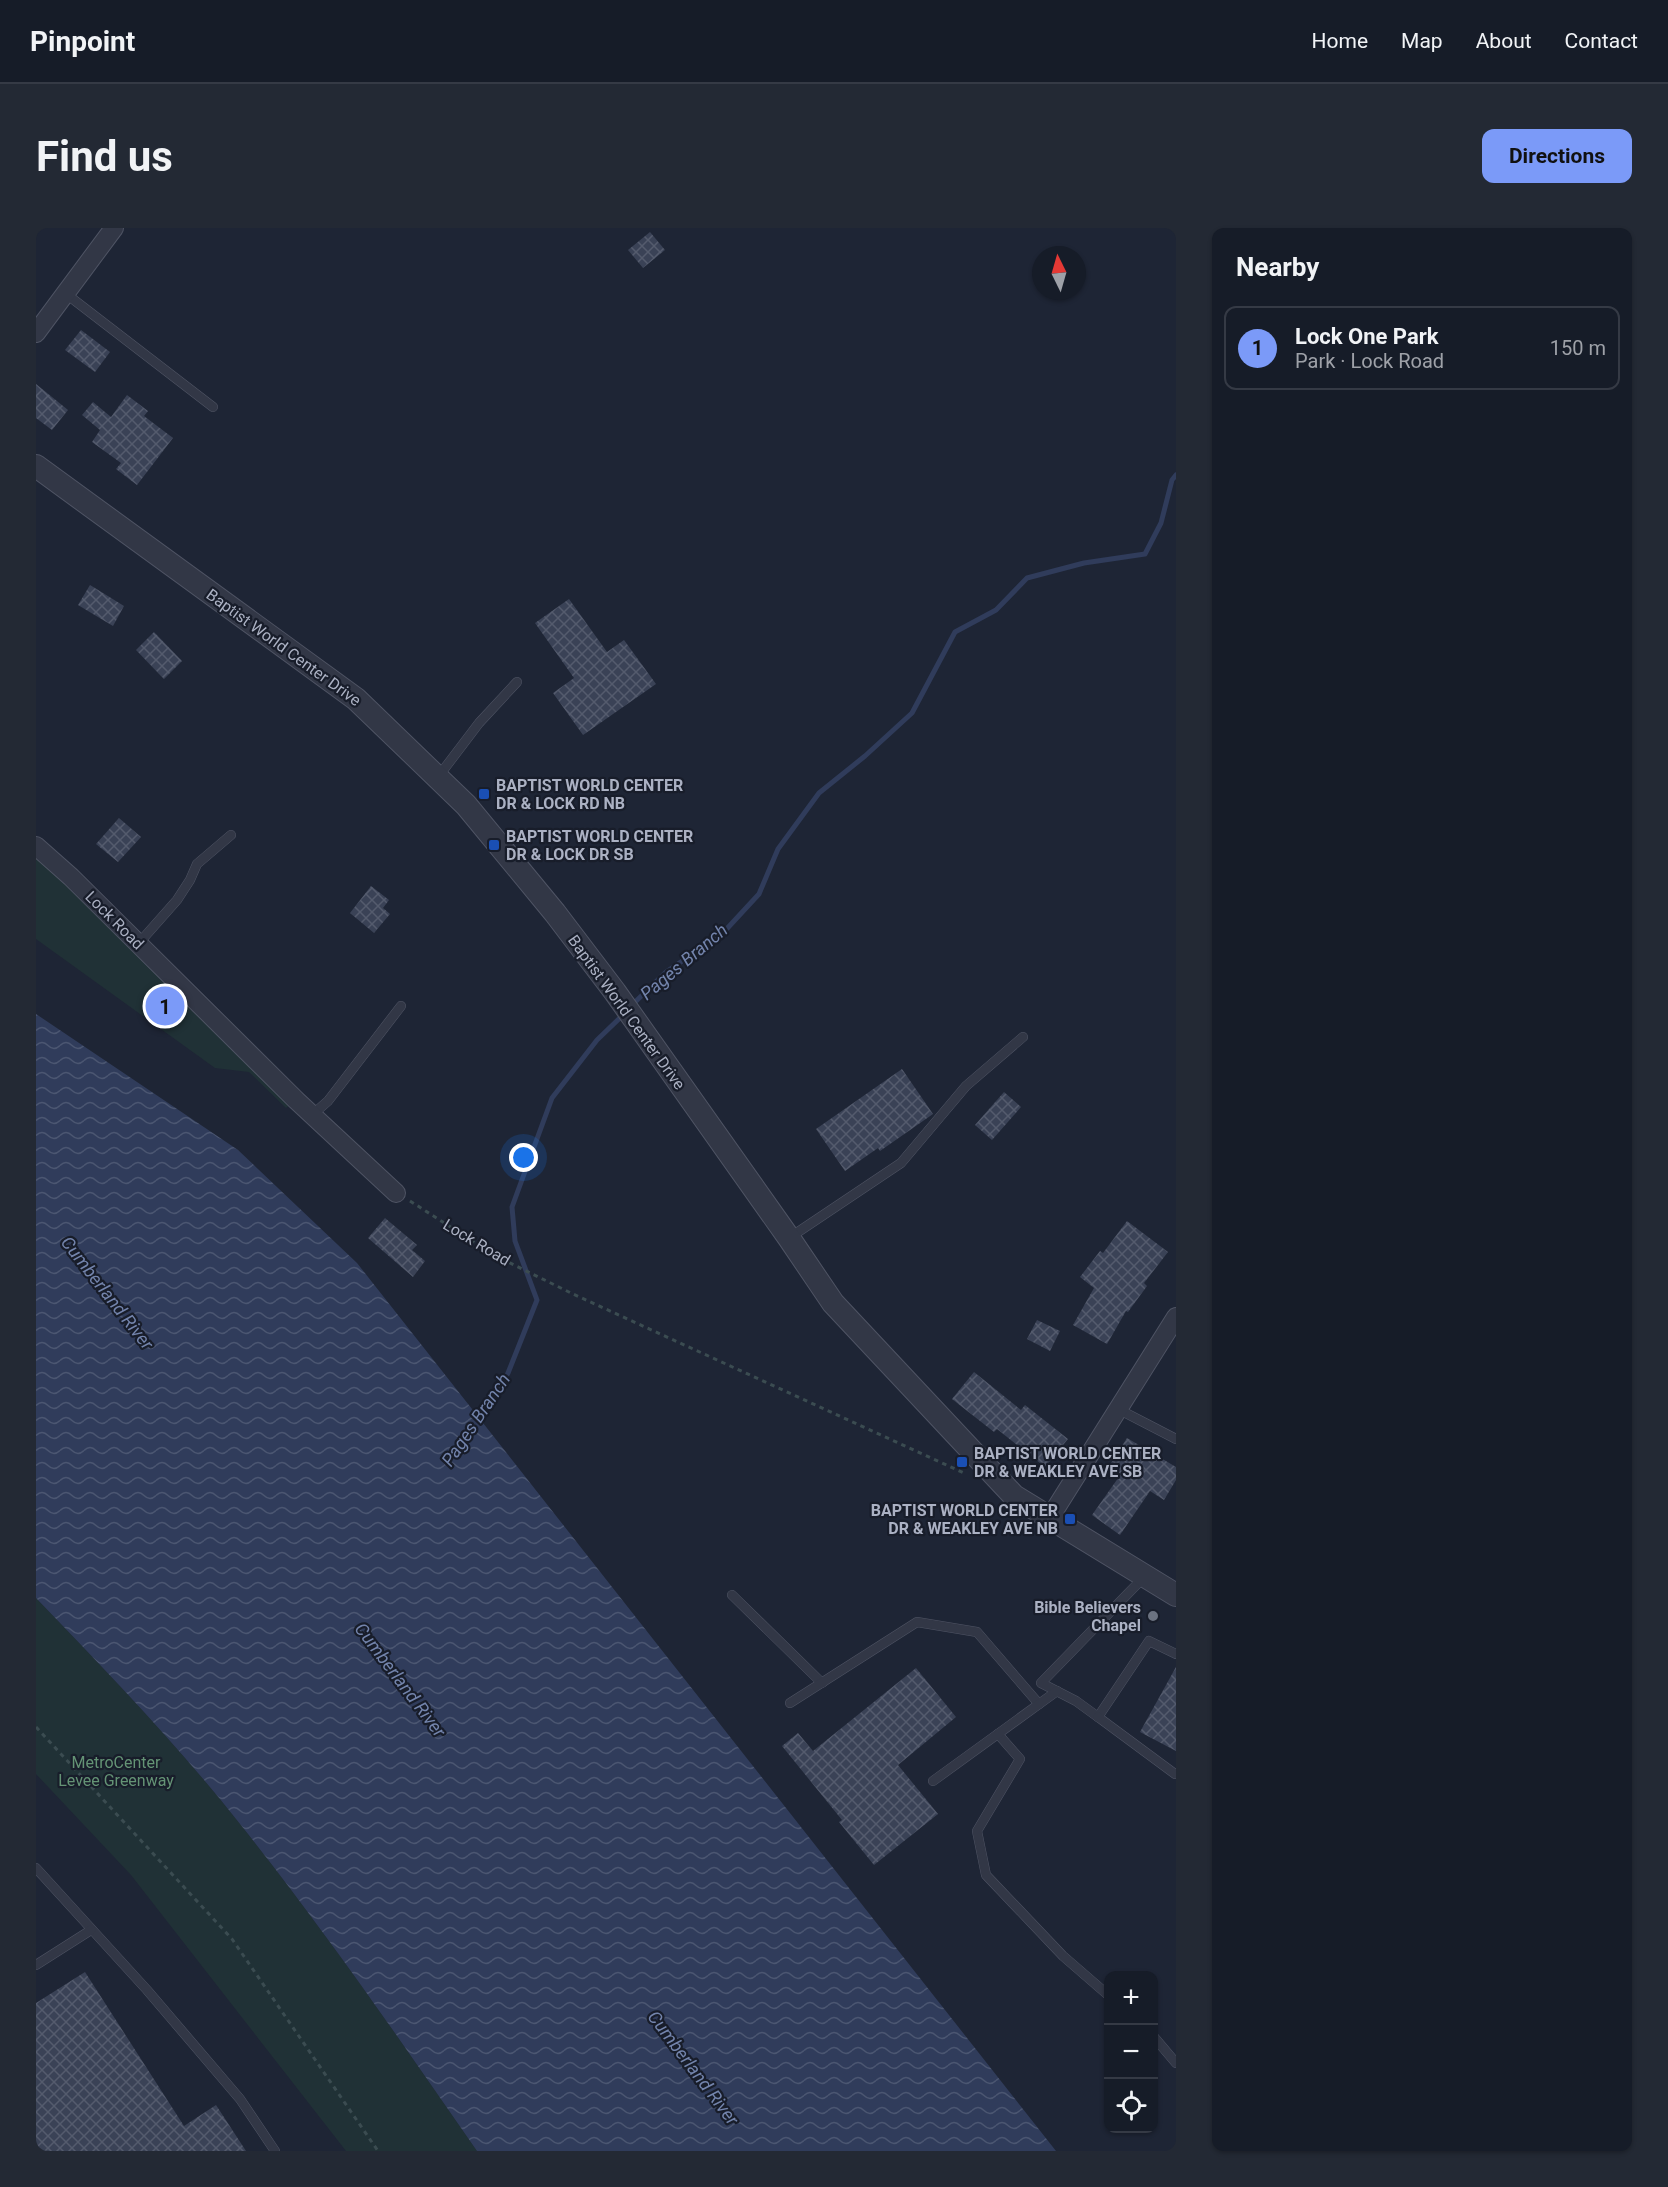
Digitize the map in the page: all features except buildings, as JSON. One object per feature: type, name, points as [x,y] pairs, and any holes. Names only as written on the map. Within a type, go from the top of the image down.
[{"type":"street","points":[[36,333],[114,228]]},
{"type":"street","name":"Baptist World Center Drive","points":[[36,466],[356,699],[438,777],[466,805],[555,913],[615,992],[789,1238],[832,1303],[1014,1496],[1176,1595]]},
{"type":"street","name":"Lock Road","points":[[36,846],[71,876],[312,1115],[396,1193]]},
{"type":"street","points":[[1049,1519],[1176,1317]]},
{"type":"lane","points":[[65,293],[213,407]]},
{"type":"lane","points":[[438,777],[479,723],[517,682]]},
{"type":"lane","points":[[139,944],[177,900],[197,864],[231,835]]},
{"type":"lane","points":[[312,1115],[328,1101],[401,1006]]},
{"type":"lane","points":[[789,1238],[901,1163],[966,1086],[1023,1037]]},
{"type":"lane","points":[[1118,1409],[1176,1439]]},
{"type":"lane","points":[[1145,1576],[1041,1683],[1076,1701],[1175,1774]]},
{"type":"lane","points":[[732,1595],[822,1683]]},
{"type":"lane","points":[[790,1703],[917,1622],[977,1632],[1039,1704]]},
{"type":"lane","points":[[1098,1717],[1149,1641],[1176,1654]]},
{"type":"lane","points":[[933,1781],[1057,1691]]},
{"type":"lane","points":[[998,1734],[1020,1759],[977,1831],[986,1875],[1063,1956],[1104,1992]]},
{"type":"lane","points":[[36,1868],[147,1990],[240,2099],[275,2151]]},
{"type":"lane","points":[[36,1965],[91,1930]]},
{"type":"lane","points":[[1158,2042],[1176,2063]]},
{"type":"path","name":"Lock Road","points":[[396,1193],[496,1256],[573,1294],[967,1474]]},
{"type":"path","points":[[36,1727],[232,1940],[378,2151]]},
{"type":"green space","points":[[36,846],[296,1100],[286,1108],[249,1072],[215,1068],[36,939]]},
{"type":"green space","name":"MetroCenter Levee Greenway","points":[[36,1598],[115,1680],[240,1824],[332,1944],[477,2151],[346,2151],[131,1875],[36,1774]]},
{"type":"water","name":"Cumberland River","points":[[36,1014],[238,1150],[357,1263],[1056,2151],[477,2151],[332,1944],[240,1824],[115,1680],[36,1598]]},
{"type":"waterway","name":"Pages Branch","points":[[632,1005],[666,972],[722,934],[759,894],[778,849],[819,793],[865,756],[912,713],[955,632],[996,610],[1027,578],[1084,563],[1145,554],[1161,523],[1172,480],[1176,475]]},
{"type":"waterway","name":"Pages Branch","points":[[478,1424],[508,1373],[537,1300],[515,1241],[512,1207],[552,1098],[597,1040],[624,1014]]},
{"type":"place","name":"BAPTIST WORLD CENTER DR & LOCK RD NB","points":[[484,794]]},
{"type":"place","name":"BAPTIST WORLD CENTER DR & LOCK DR SB","points":[[494,845]]},
{"type":"place","name":"Lock One Park","points":[[165,1006]]},
{"type":"place","name":"BAPTIST WORLD CENTER DR & WEAKLEY AVE SB","points":[[962,1462]]},
{"type":"place","name":"BAPTIST WORLD CENTER DR & WEAKLEY AVE NB","points":[[1070,1519]]},
{"type":"place","name":"Bible Believers Chapel","points":[[1153,1616]]}]
